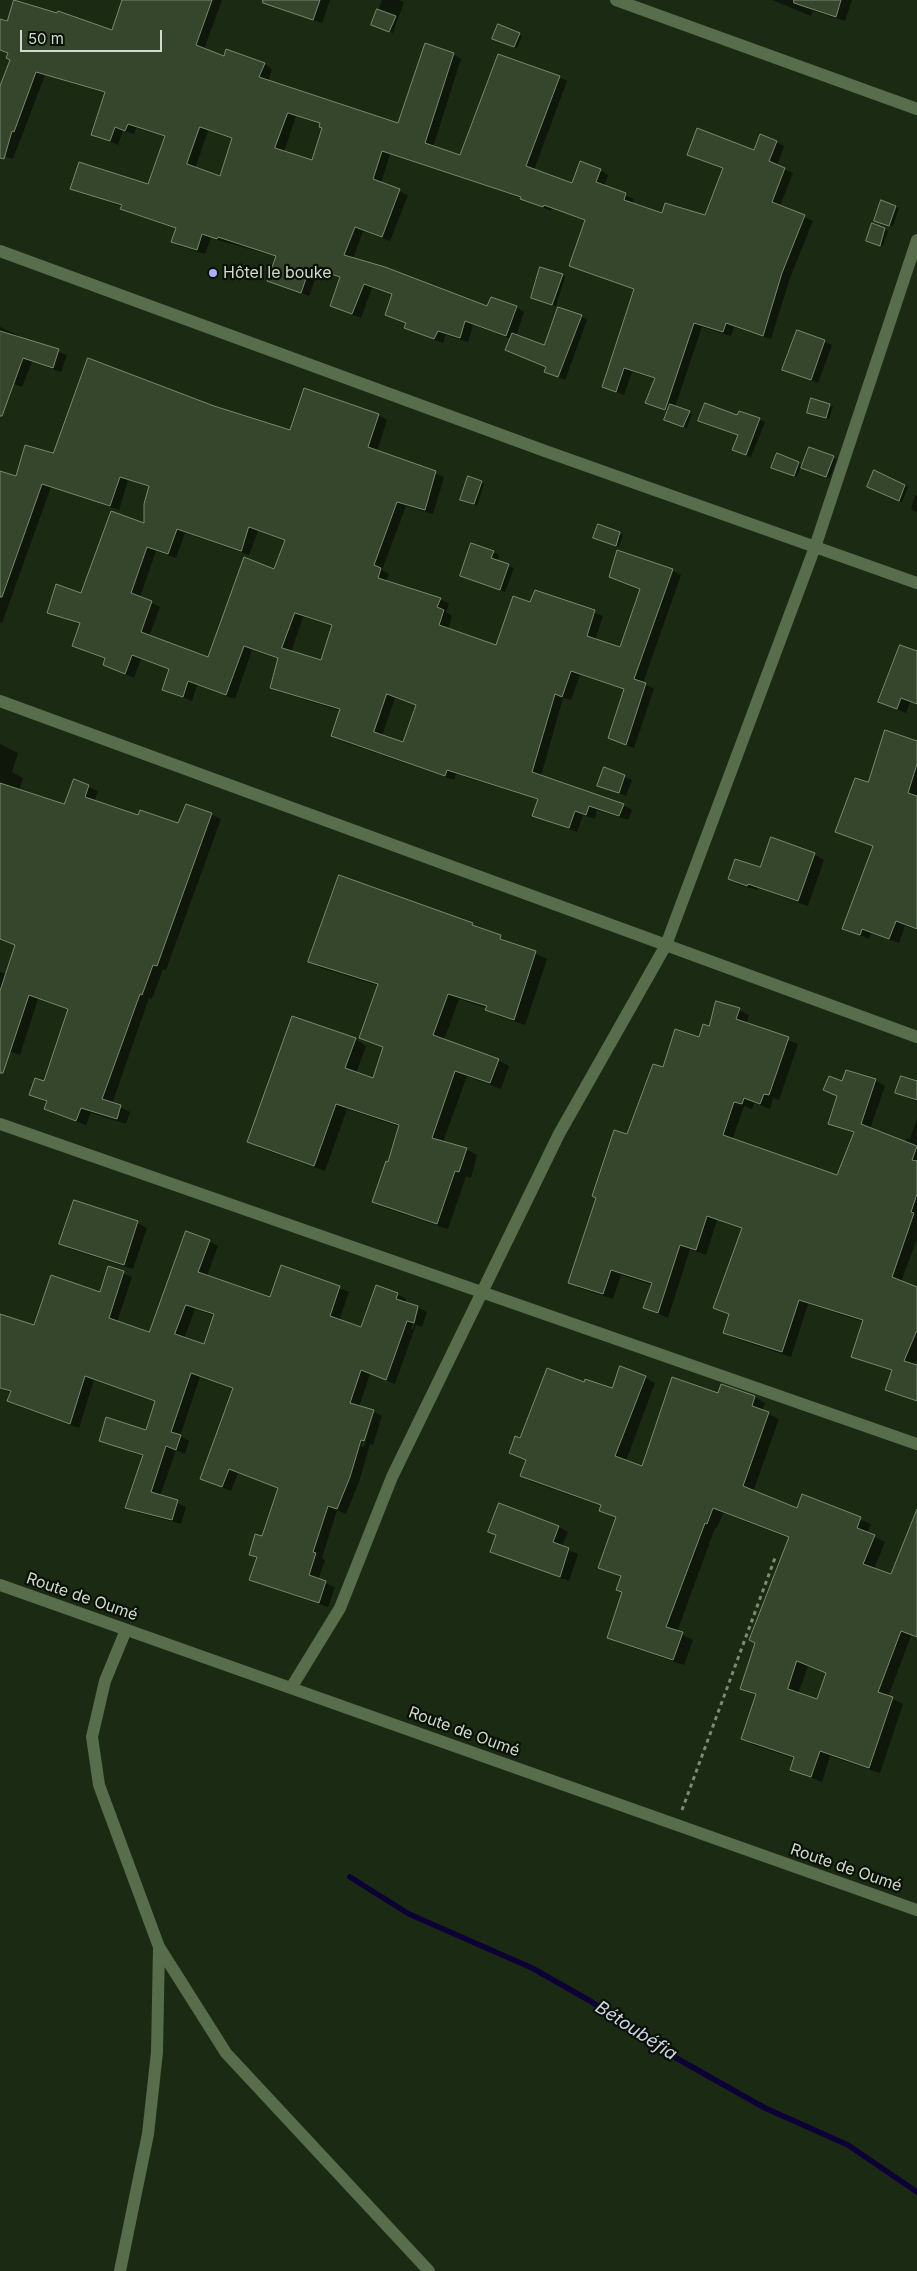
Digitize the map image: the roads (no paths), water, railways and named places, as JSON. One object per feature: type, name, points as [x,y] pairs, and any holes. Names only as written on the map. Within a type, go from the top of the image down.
[{"type":"street","points":[[616,0],[917,109]]},
{"type":"street","points":[[291,1688],[340,1608],[392,1477],[480,1292],[559,1134],[666,945],[815,547],[917,240]]},
{"type":"street","points":[[0,251],[545,451],[917,583]]},
{"type":"street","points":[[0,701],[917,1037]]},
{"type":"street","points":[[0,1124],[917,1444]]},
{"type":"street","name":"Route de Oumé","points":[[0,1585],[917,1910]]},
{"type":"street","points":[[126,1630],[105,1681],[92,1737],[99,1784],[159,1947],[226,2053],[429,2271]]},
{"type":"street","points":[[120,2271],[149,2125],[157,2052],[159,1947]]},
{"type":"waterway","name":"Bétoubéfia","points":[[350,1877],[409,1914],[532,1968],[592,2002],[646,2041],[765,2108],[848,2145],[917,2192]]},
{"type":"place","name":"Hôtel le bouke","points":[[213,273]]}]
